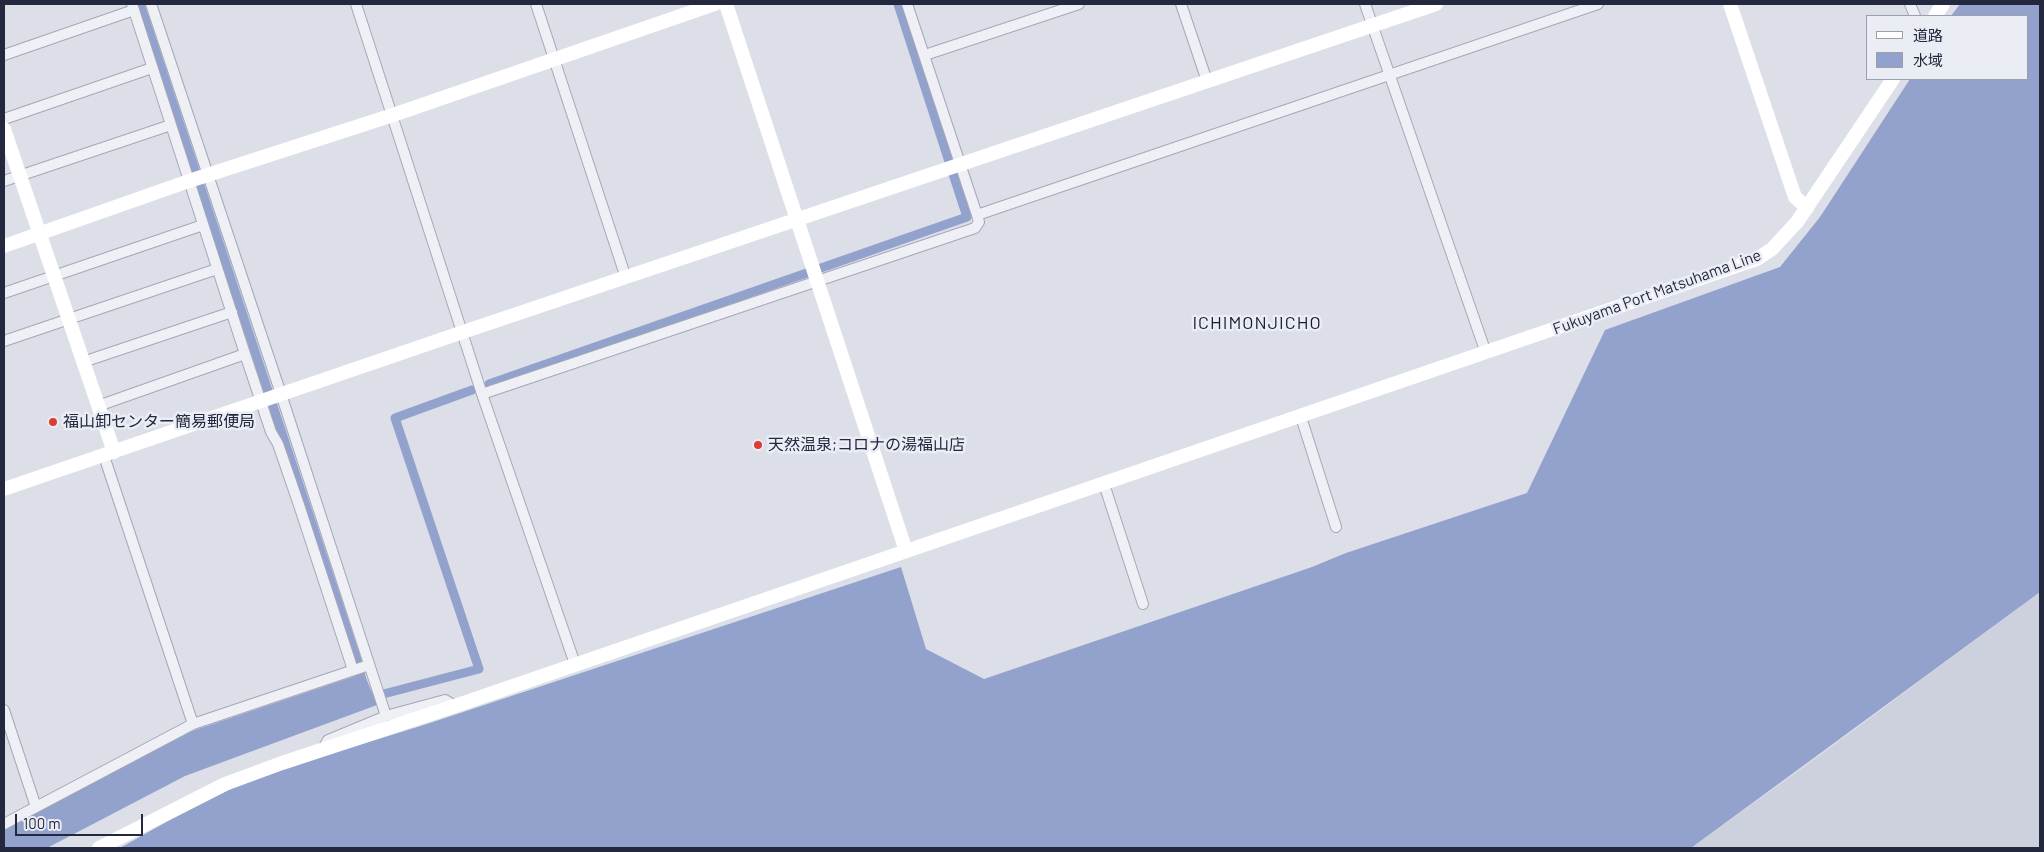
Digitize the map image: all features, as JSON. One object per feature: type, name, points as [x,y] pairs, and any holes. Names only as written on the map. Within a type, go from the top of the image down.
[{"type":"street","points":[[151,4],[198,178],[360,668]]},
{"type":"street","points":[[356,4],[482,394],[575,664]]},
{"type":"street","points":[[536,4],[626,278]]},
{"type":"street","points":[[4,246],[198,178],[393,115],[715,4]]},
{"type":"street","points":[[726,4],[906,551]]},
{"type":"street","points":[[482,394],[817,279],[975,228],[979,222],[977,215],[954,166],[924,55],[907,4]]},
{"type":"street","points":[[924,55],[1079,4]]},
{"type":"street","points":[[1181,4],[1207,81]]},
{"type":"street","points":[[1365,4],[1486,353]]},
{"type":"street","points":[[4,489],[1436,4]]},
{"type":"street","points":[[977,215],[1598,4]]},
{"type":"street","points":[[1730,4],[1794,197],[1807,208]]},
{"type":"street","points":[[1936,15],[1943,4]]},
{"type":"street","points":[[4,55],[133,7],[171,124],[198,178],[204,225],[217,269],[245,354],[271,398],[299,505],[360,668],[376,685],[385,711]]},
{"type":"street","points":[[4,119],[152,68]]},
{"type":"street","name":"Fukuyama Port Matsuhama Line","points":[[99,848],[225,784],[323,749],[455,706],[1757,259],[1772,249],[1790,232],[1892,80]]},
{"type":"street","points":[[4,181],[171,124]]},
{"type":"street","points":[[4,129],[98,406],[109,454],[193,724]]},
{"type":"street","points":[[4,293],[204,225]]},
{"type":"street","points":[[4,341],[217,269]]},
{"type":"street","points":[[82,362],[232,312]]},
{"type":"street","points":[[98,406],[245,354]]},
{"type":"street","points":[[1301,416],[1336,527]]},
{"type":"street","points":[[1104,484],[1143,604]]},
{"type":"street","points":[[4,824],[193,724],[360,668]]},
{"type":"street","points":[[323,749],[328,740],[385,711],[445,700],[455,706]]},
{"type":"street","points":[[4,710],[36,807]]},
{"type":"shaded area","points":[[2040,592],[2040,848],[1691,848],[1815,759]]},
{"type":"water","points":[[1960,4],[2040,4],[2040,592],[1691,848],[120,848],[250,779],[427,724],[901,567],[926,649],[984,679],[1312,567],[1346,553],[1527,493],[1605,330],[1780,267],[1820,217],[1909,80],[2029,80],[2029,15],[1952,15]]},
{"type":"water","points":[[364,673],[377,705],[185,776],[47,848],[4,848],[4,829],[192,731]]},
{"type":"waterway","points":[[140,4],[358,663],[363,685]]},
{"type":"waterway","points":[[489,384],[967,217],[898,4]]},
{"type":"waterway","points":[[372,697],[479,669],[395,418],[472,390]]},
{"type":"place","name":"福山卸センター簡易郵便局","points":[[53,422]]},
{"type":"place","name":"天然温泉;コロナの湯福山店","points":[[758,445]]},
{"type":"district","name":"ICHIMONJICHO","points":[[1257,323]]}]
